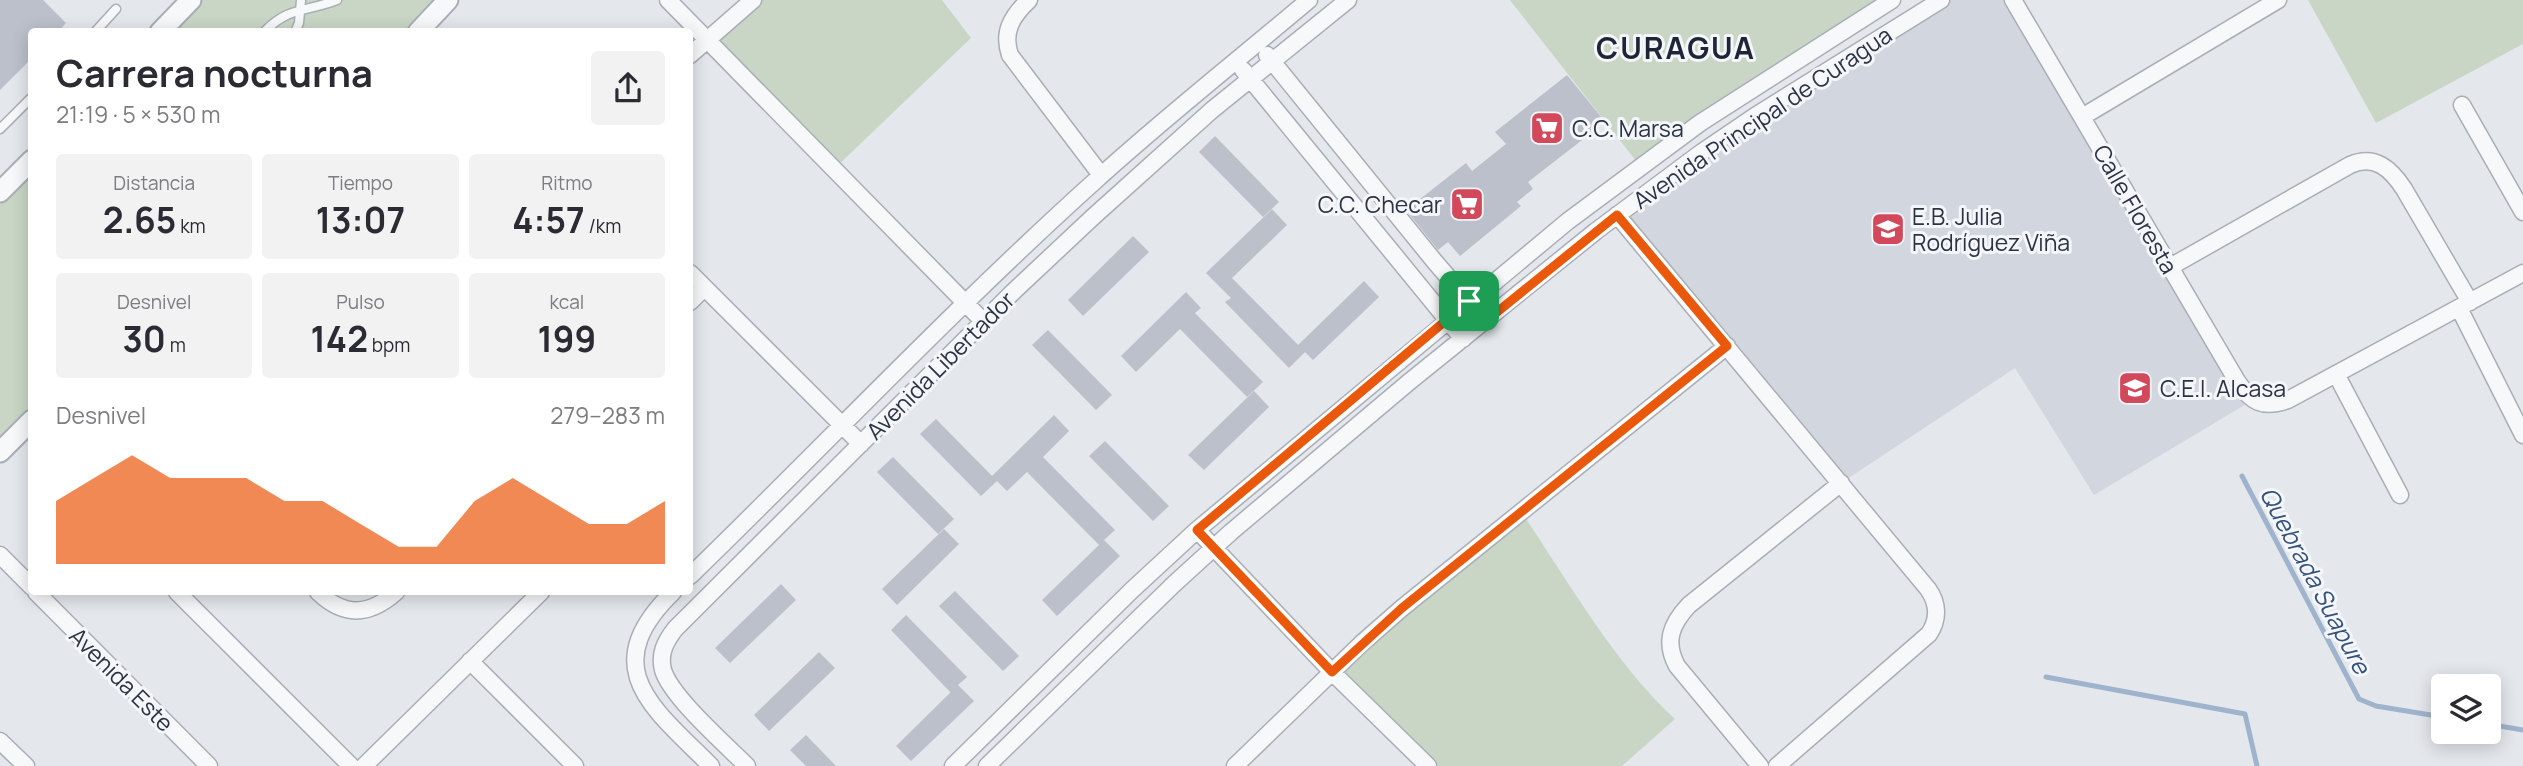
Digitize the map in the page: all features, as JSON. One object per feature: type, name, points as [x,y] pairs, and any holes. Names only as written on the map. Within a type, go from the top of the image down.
[{"type":"street","points":[[422,28],[448,0]]},
{"type":"street","points":[[668,0],[984,321]]},
{"type":"street","points":[[693,52],[753,0]]},
{"type":"street","points":[[1029,0],[1009,24],[1007,42],[1010,55],[1101,175]]},
{"type":"street","name":"Avenida Libertador","points":[[693,573],[965,304],[1101,175],[1309,0]]},
{"type":"street","name":"Avenida Libertador","points":[[747,766],[674,689],[663,669],[663,649],[666,641],[690,613],[984,321],[1150,164],[1348,0]]},
{"type":"street","name":"Avenida Principal de Curagua","points":[[953,766],[1197,530],[1567,221],[1645,162],[1765,80],[1892,0]]},
{"type":"street","name":"Avenida Principal de Curagua","points":[[989,765],[1213,548],[1300,473],[1617,215],[1755,116],[1941,0]]},
{"type":"street","name":"Calle Floresta","points":[[2013,0],[2247,395],[2253,400],[2270,404],[2288,400],[2336,374]]},
{"type":"street","points":[[2082,117],[2278,0]]},
{"type":"street","points":[[163,28],[189,1]]},
{"type":"street","points":[[1257,43],[1486,321]]},
{"type":"street","points":[[1235,60],[1463,339]]},
{"type":"street","points":[[2462,106],[2523,212]]},
{"type":"street","points":[[2170,267],[2350,165],[2373,161],[2393,173],[2404,189],[2464,305],[2523,435]]},
{"type":"street","points":[[0,192],[28,164]]},
{"type":"street","points":[[1617,215],[1928,589],[1935,603],[1934,627],[1922,641],[1777,766]]},
{"type":"street","points":[[2400,495],[2336,374],[2523,273]]},
{"type":"street","points":[[693,277],[861,444]]},
{"type":"street","points":[[693,299],[704,288]]},
{"type":"street","points":[[1236,766],[1402,608],[1727,346]]},
{"type":"street","points":[[0,452],[28,424]]},
{"type":"street","points":[[1760,766],[1677,666],[1670,648],[1671,631],[1689,605],[1840,483]]},
{"type":"street","points":[[1197,530],[1332,672],[1428,766]]},
{"type":"street","points":[[0,555],[28,583]]},
{"type":"street","name":"Avenida Este","points":[[39,595],[209,766]]},
{"type":"street","points":[[180,595],[351,766]]},
{"type":"street","points":[[322,595],[335,606],[354,611],[375,606],[392,595]]},
{"type":"street","points":[[364,766],[538,595]]},
{"type":"street","points":[[670,595],[648,618],[641,632],[636,659],[639,685],[656,710],[711,766]]},
{"type":"street","points":[[471,661],[575,766]]},
{"type":"street","points":[[0,741],[26,766]]},
{"type":"lane","points":[[268,28],[275,20],[301,4],[337,0]]},
{"type":"lane","points":[[296,28],[301,4]]},
{"type":"lane","points":[[98,28],[116,9]]},
{"type":"lane","points":[[0,129],[28,101]]},
{"type":"shaded area","name":"E.B. Julia Rodríguez Viña","points":[[1941,0],[2013,0],[2253,400],[2094,495],[2015,368],[1841,483],[1617,215]]},
{"type":"green space","points":[[191,0],[448,0],[421,28],[164,28]]},
{"type":"green space","points":[[753,0],[942,0],[971,38],[834,169],[707,40]]},
{"type":"green space","points":[[1510,0],[1892,0],[1640,166]]},
{"type":"green space","points":[[2308,0],[2523,0],[2523,44],[2376,123]]},
{"type":"green space","points":[[28,163],[28,423],[0,452],[0,192]]},
{"type":"green space","points":[[1522,513],[1612,648],[1675,719],[1622,766],[1428,766],[1332,672]]},
{"type":"building","points":[[0,0],[43,0],[66,23],[62,28],[28,28],[28,62],[0,90]]},
{"type":"building","points":[[1567,75],[1602,118],[1592,126],[1595,130],[1528,182],[1533,189],[1517,202],[1521,206],[1460,256],[1448,242],[1438,250],[1406,210],[1466,163],[1472,171],[1506,144],[1495,132]]},
{"type":"building","points":[[1215,136],[1279,202],[1263,217],[1199,152]]},
{"type":"building","points":[[1272,209],[1287,225],[1232,278],[1305,352],[1289,368],[1225,302],[1231,298],[1206,273]]},
{"type":"building","points":[[1133,236],[1149,252],[1083,316],[1068,300]]},
{"type":"building","points":[[1364,281],[1379,297],[1313,360],[1298,345]]},
{"type":"building","points":[[1186,292],[1201,308],[1195,313],[1263,382],[1247,397],[1180,329],[1136,372],[1121,356]]},
{"type":"building","points":[[1048,330],[1112,395],[1096,410],[1032,345]]},
{"type":"building","points":[[1254,391],[1269,407],[1204,470],[1188,455]]},
{"type":"building","points":[[1054,415],[1069,431],[1043,457],[1115,530],[1104,540],[1120,556],[1057,616],[1042,600],[1099,545],[1027,472],[1007,491],[992,476]]},
{"type":"building","points":[[936,419],[997,481],[981,496],[920,434]]},
{"type":"building","points":[[1105,441],[1169,506],[1153,521],[1089,456]]},
{"type":"building","points":[[893,457],[954,519],[938,534],[877,472]]},
{"type":"building","points":[[944,529],[959,544],[897,605],[882,589]]},
{"type":"building","points":[[781,584],[796,600],[730,663],[715,648]]},
{"type":"building","points":[[955,591],[1019,656],[1003,671],[939,606]]},
{"type":"building","points":[[906,615],[967,677],[958,685],[974,701],[911,761],[896,746],[950,692],[891,630]]},
{"type":"building","points":[[819,652],[835,668],[769,731],[754,715]]},
{"type":"building","points":[[806,735],[836,766],[806,766],[790,750]]},
{"type":"waterway","name":"Quebrada Suapure","points":[[2242,476],[2359,699],[2376,706],[2431,715]]},
{"type":"waterway","points":[[2046,677],[2245,714],[2257,766]]},
{"type":"waterway","name":"Quebrada Suapure","points":[[2501,726],[2523,730]]},
{"type":"place","name":"C.C. Marsa","points":[[1547,128]]},
{"type":"place","name":"C.C. Checar","points":[[1467,204]]},
{"type":"place","name":"E.B. Julia Rodríguez Viña","points":[[1888,229]]},
{"type":"place","name":"C.E.I. Alcasa","points":[[2135,388]]},
{"type":"district","name":"CURAGUA","points":[[1676,47]]},
{"type":"route","points":[[1617,215],[1727,346],[1402,608],[1332,672],[1197,530],[1469,301],[1486,321],[1617,215]]}]
